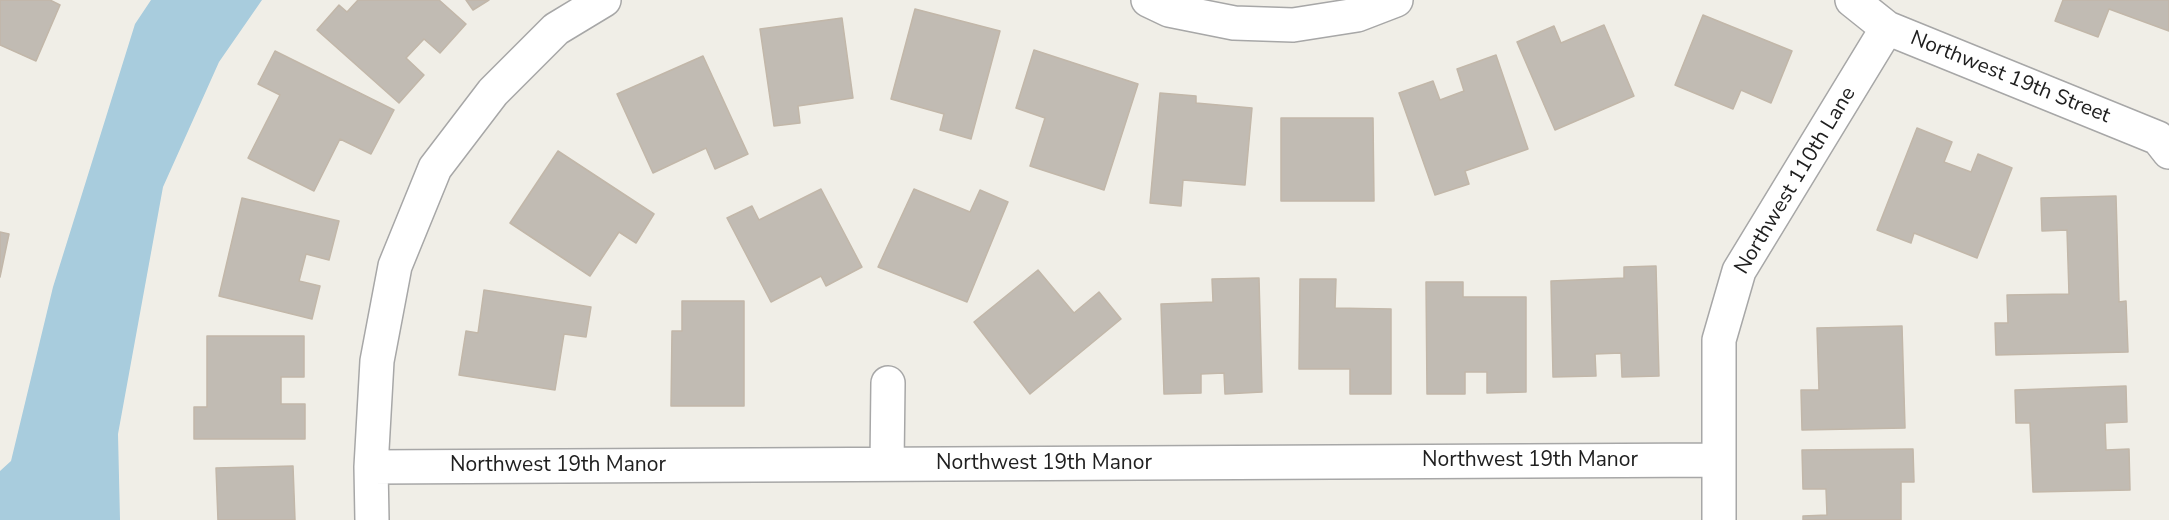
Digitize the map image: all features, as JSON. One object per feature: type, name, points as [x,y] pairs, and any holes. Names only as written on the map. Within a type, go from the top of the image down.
[{"type":"street","points":[[372,520],[371,467],[377,361],[395,266],[435,168],[493,92],[556,29],[604,0]]},
{"type":"street","points":[[1148,0],[1169,10],[1234,23],[1293,25],[1357,15],[1396,0]]},
{"type":"street","name":"Northwest 19th Street","points":[[1852,0],[1887,28],[2158,138],[2169,152]]},
{"type":"street","name":"Northwest 110th Lane","points":[[1719,520],[1719,340],[1740,271],[1887,28]]},
{"type":"street","points":[[887,464],[888,383]]},
{"type":"street","name":"Northwest 19th Manor","points":[[371,467],[1718,460]]},
{"type":"water","points":[[151,0],[262,0],[219,62],[163,187],[118,434],[120,520],[0,520],[0,471],[11,461],[53,287],[135,24]]},
{"type":"building","points":[[0,0],[50,0],[60,5],[36,61],[0,45]]},
{"type":"building","points":[[358,0],[439,0],[466,24],[440,53],[424,39],[406,58],[424,75],[399,103],[317,30],[339,5],[347,12]]},
{"type":"building","points":[[466,0],[489,0],[473,10]]},
{"type":"building","points":[[2063,0],[2169,0],[2169,31],[2109,9],[2098,37],[2055,21]]},
{"type":"building","points":[[915,9],[1000,31],[971,139],[940,130],[944,114],[891,99]]},
{"type":"building","points":[[1703,15],[1792,51],[1771,103],[1741,90],[1733,109],[1675,85]]},
{"type":"building","points":[[842,18],[853,98],[798,106],[800,123],[774,126],[760,29]]},
{"type":"building","points":[[1604,25],[1634,96],[1555,130],[1517,42],[1554,26],[1561,43]]},
{"type":"building","points":[[1034,50],[1138,84],[1104,190],[1030,166],[1045,118],[1016,108]]},
{"type":"building","points":[[275,51],[394,110],[371,154],[340,139],[314,191],[248,158],[280,95],[258,84]]},
{"type":"building","points":[[1496,55],[1528,149],[1465,171],[1469,184],[1435,195],[1399,93],[1433,81],[1440,100],[1464,91],[1457,69]]},
{"type":"building","points":[[703,56],[748,154],[715,169],[706,148],[653,173],[617,94]]},
{"type":"building","points":[[1160,93],[1196,96],[1196,103],[1252,108],[1245,185],[1183,180],[1181,206],[1150,203]]},
{"type":"building","points":[[1281,118],[1373,118],[1374,201],[1281,201]]},
{"type":"building","points":[[1917,128],[1952,142],[1944,162],[1971,172],[1978,154],[2012,168],[1977,258],[1914,233],[1911,243],[1877,230]]},
{"type":"building","points":[[558,151],[654,214],[636,243],[619,232],[590,276],[510,223]]},
{"type":"building","points":[[821,189],[862,267],[826,286],[821,276],[771,302],[727,218],[752,206],[759,220]]},
{"type":"building","points":[[914,189],[970,212],[980,190],[1008,202],[967,302],[878,267]]},
{"type":"building","points":[[2116,196],[2119,302],[2126,301],[2128,352],[1996,355],[1995,323],[2008,323],[2007,295],[2069,294],[2067,230],[2042,231],[2041,198]]},
{"type":"building","points":[[242,198],[339,221],[329,260],[306,254],[299,281],[320,286],[312,319],[219,296]]},
{"type":"building","points":[[0,232],[9,234],[0,277]]},
{"type":"building","points":[[1656,266],[1659,376],[1622,377],[1621,353],[1595,354],[1596,376],[1553,377],[1551,281],[1624,278],[1624,267]]},
{"type":"building","points":[[1038,270],[1074,313],[1099,292],[1121,319],[1030,394],[974,322]]},
{"type":"building","points":[[1259,278],[1262,392],[1225,394],[1224,373],[1201,374],[1201,393],[1164,394],[1161,304],[1213,302],[1212,279]]},
{"type":"building","points":[[1300,279],[1336,279],[1335,308],[1391,309],[1391,394],[1350,394],[1350,369],[1299,369]]},
{"type":"building","points":[[1426,282],[1463,282],[1463,297],[1526,297],[1526,392],[1487,393],[1487,372],[1465,372],[1465,394],[1427,394]]},
{"type":"building","points":[[484,290],[591,307],[586,337],[564,334],[555,390],[459,375],[466,331],[478,333]]},
{"type":"building","points":[[682,301],[744,301],[744,406],[671,406],[672,331],[682,331]]},
{"type":"building","points":[[1902,326],[1905,428],[1802,430],[1801,390],[1819,390],[1817,328]]},
{"type":"building","points":[[207,336],[304,336],[304,377],[281,377],[281,404],[305,404],[305,439],[194,439],[194,407],[207,407]]},
{"type":"building","points":[[2126,386],[2127,422],[2105,423],[2106,450],[2129,449],[2130,490],[2033,492],[2030,423],[2016,423],[2015,390]]},
{"type":"building","points":[[1913,449],[1914,482],[1901,482],[1901,520],[1803,520],[1803,516],[1827,515],[1826,489],[1803,489],[1802,450]]},
{"type":"building","points":[[293,466],[295,520],[218,520],[216,468]]}]
